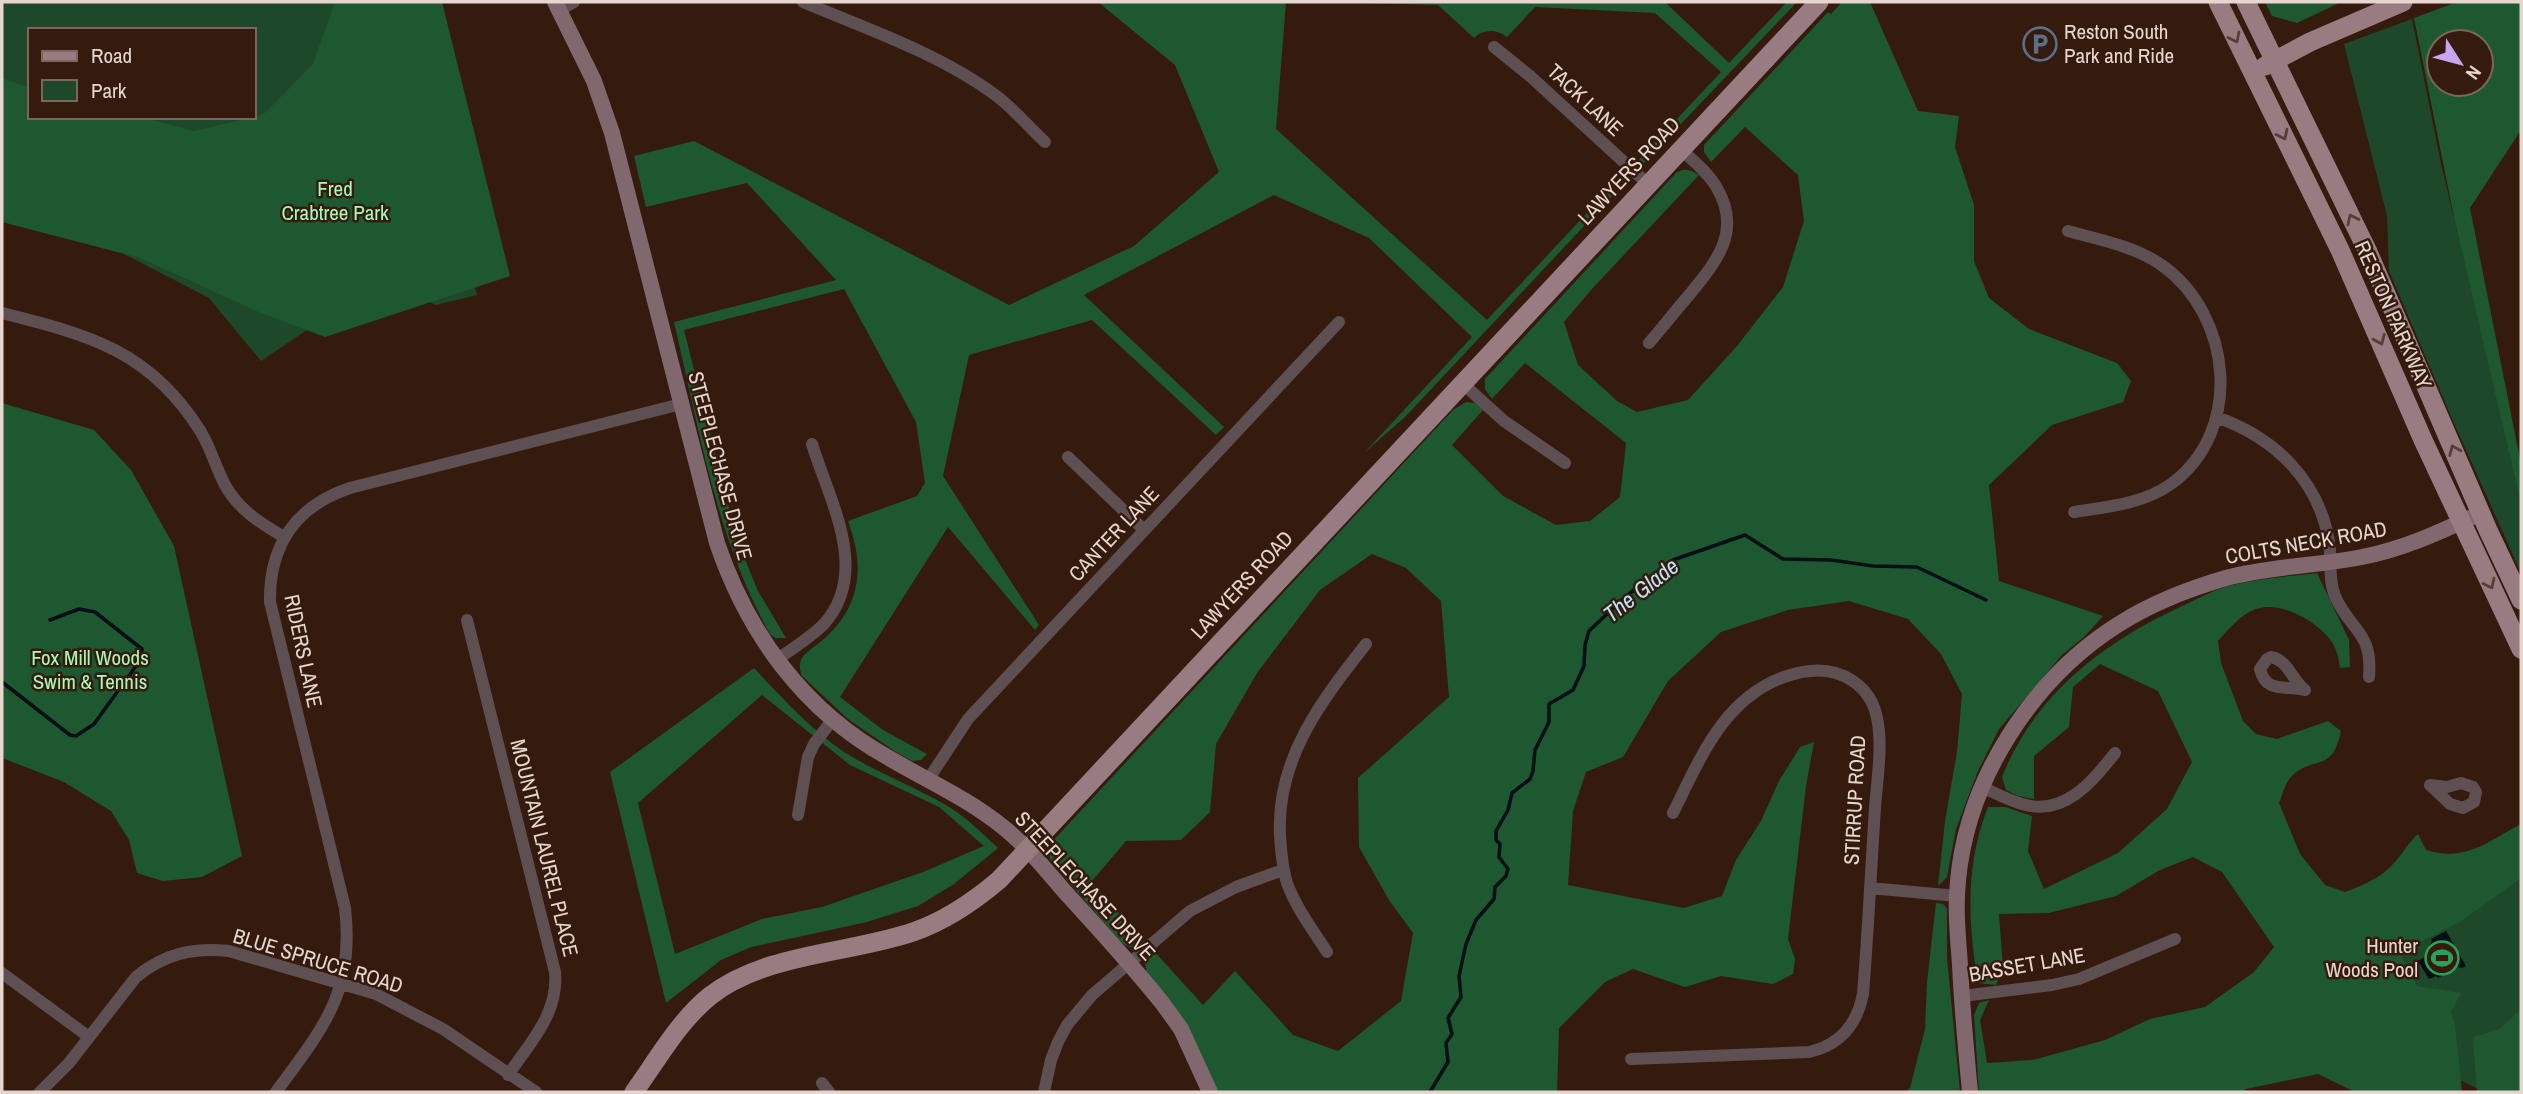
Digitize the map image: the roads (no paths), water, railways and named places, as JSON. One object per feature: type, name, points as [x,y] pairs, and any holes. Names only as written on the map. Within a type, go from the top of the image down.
[{"type":"main road","name":"LAWYERS ROAD","points":[[634,1092],[681,1026],[711,995],[729,984],[765,968],[893,938],[940,921],[980,896],[1027,849],[1819,2]]},
{"type":"main road","name":"RESTON PARKWAY","points":[[2218,2],[2340,250],[2461,522],[2521,649]]},
{"type":"main road","name":"RESTON PARKWAY","points":[[2246,2],[2368,252],[2521,600]]},
{"type":"main road","points":[[2253,73],[2310,42],[2403,2]]},
{"type":"street","points":[[558,6],[574,2]]},
{"type":"street","points":[[803,2],[928,56],[972,79],[1005,103],[1045,142]]},
{"type":"street","name":"STEEPLECHASE DRIVE","points":[[558,6],[594,81],[612,133],[716,543],[744,610],[776,660],[796,684],[833,719],[887,757],[983,811],[1027,849],[1130,963],[1181,1029],[1210,1092]]},
{"type":"street","name":"TACK LANE","points":[[1494,47],[1648,184]]},
{"type":"street","points":[[1649,343],[1715,264],[1726,237],[1725,207],[1718,189],[1681,149]]},
{"type":"street","points":[[2068,231],[2129,248],[2147,256],[2170,273],[2202,308],[2216,342],[2221,377],[2216,417],[2206,443],[2197,457],[2172,483],[2143,498],[2074,512]]},
{"type":"street","points":[[2,313],[96,340],[117,350],[147,371],[175,396],[190,415],[203,435],[233,497],[257,522],[284,537]]},
{"type":"street","name":"CANTER LANE","points":[[928,779],[968,719],[1339,322]]},
{"type":"street","points":[[1462,383],[1513,427],[1565,463]]},
{"type":"street","name":"RIDERS LANE","points":[[276,1092],[320,1032],[334,1006],[348,951],[345,908],[270,602],[272,568],[284,537],[307,510],[343,490],[681,404]]},
{"type":"street","points":[[2216,417],[2250,431],[2269,443],[2298,470],[2306,482],[2324,521],[2332,562],[2332,587],[2336,598],[2368,646],[2369,677]]},
{"type":"street","points":[[776,660],[814,634],[825,623],[841,597],[845,583],[846,552],[812,444]]},
{"type":"street","points":[[1068,457],[1144,530]]},
{"type":"street","name":"COLTS NECK ROAD","points":[[1970,1092],[1956,896],[1963,850],[1982,787],[2010,736],[2050,682],[2070,662],[2119,624],[2174,595],[2229,577],[2390,551],[2481,513]]},
{"type":"street","name":"MOUNTAIN LAUREL PLACE","points":[[467,620],[555,972],[555,993],[547,1018],[508,1075]]},
{"type":"street","points":[[1327,953],[1294,899],[1283,870],[1280,809],[1288,768],[1306,727],[1366,643]]},
{"type":"street","name":"STIRRUP ROAD","points":[[1631,1059],[1809,1052],[1832,1044],[1850,1028],[1861,1006],[1879,733],[1877,717],[1867,694],[1850,679],[1838,674],[1810,670],[1762,687],[1728,715],[1709,740],[1673,813]]},
{"type":"street","points":[[798,815],[808,757],[814,744],[833,719]]},
{"type":"street","points":[[1982,787],[2021,804],[2035,807],[2057,805],[2082,790],[2115,753]]},
{"type":"street","points":[[1044,1092],[1051,1060],[1066,1026],[1092,995],[1190,911],[1236,887],[1283,870]]},
{"type":"street","name":"STIRRUP ROAD","points":[[1870,888],[1956,896]]},
{"type":"street","name":"BASSET LANE","points":[[1962,996],[2079,979],[2175,939]]},
{"type":"street","name":"BLUE SPRUCE ROAD","points":[[40,1092],[89,1037],[136,977],[149,967],[178,953],[195,950],[229,951],[376,994],[443,1029],[536,1092]]},
{"type":"street","points":[[2,973],[89,1037]]},
{"type":"waterway","name":"The Glade","points":[[1430,1092],[1448,1062],[1446,1043],[1452,1034],[1448,1018],[1461,997],[1459,976],[1466,944],[1476,920],[1494,899],[1495,887],[1506,876],[1508,869],[1499,857],[1500,844],[1496,840],[1496,831],[1508,810],[1512,793],[1530,779],[1535,750],[1549,722],[1549,704],[1573,690],[1584,666],[1589,631],[1625,597],[1673,560],[1745,535],[1783,559],[1917,567],[1986,600]]},
{"type":"waterway","points":[[2,682],[70,735],[76,736],[94,724],[141,659],[142,649],[95,612],[79,609],[50,620]]},
{"type":"place","name":"Reston South Park and Ride","points":[[2040,44]]},
{"type":"place","name":"Hunter Woods Pool","points":[[2442,958]]},
{"type":"park label","name":"Fred Crabtree Park","points":[[335,201]]},
{"type":"park label","name":"Fox Mill Woods Swim & Tennis","points":[[90,670]]}]
